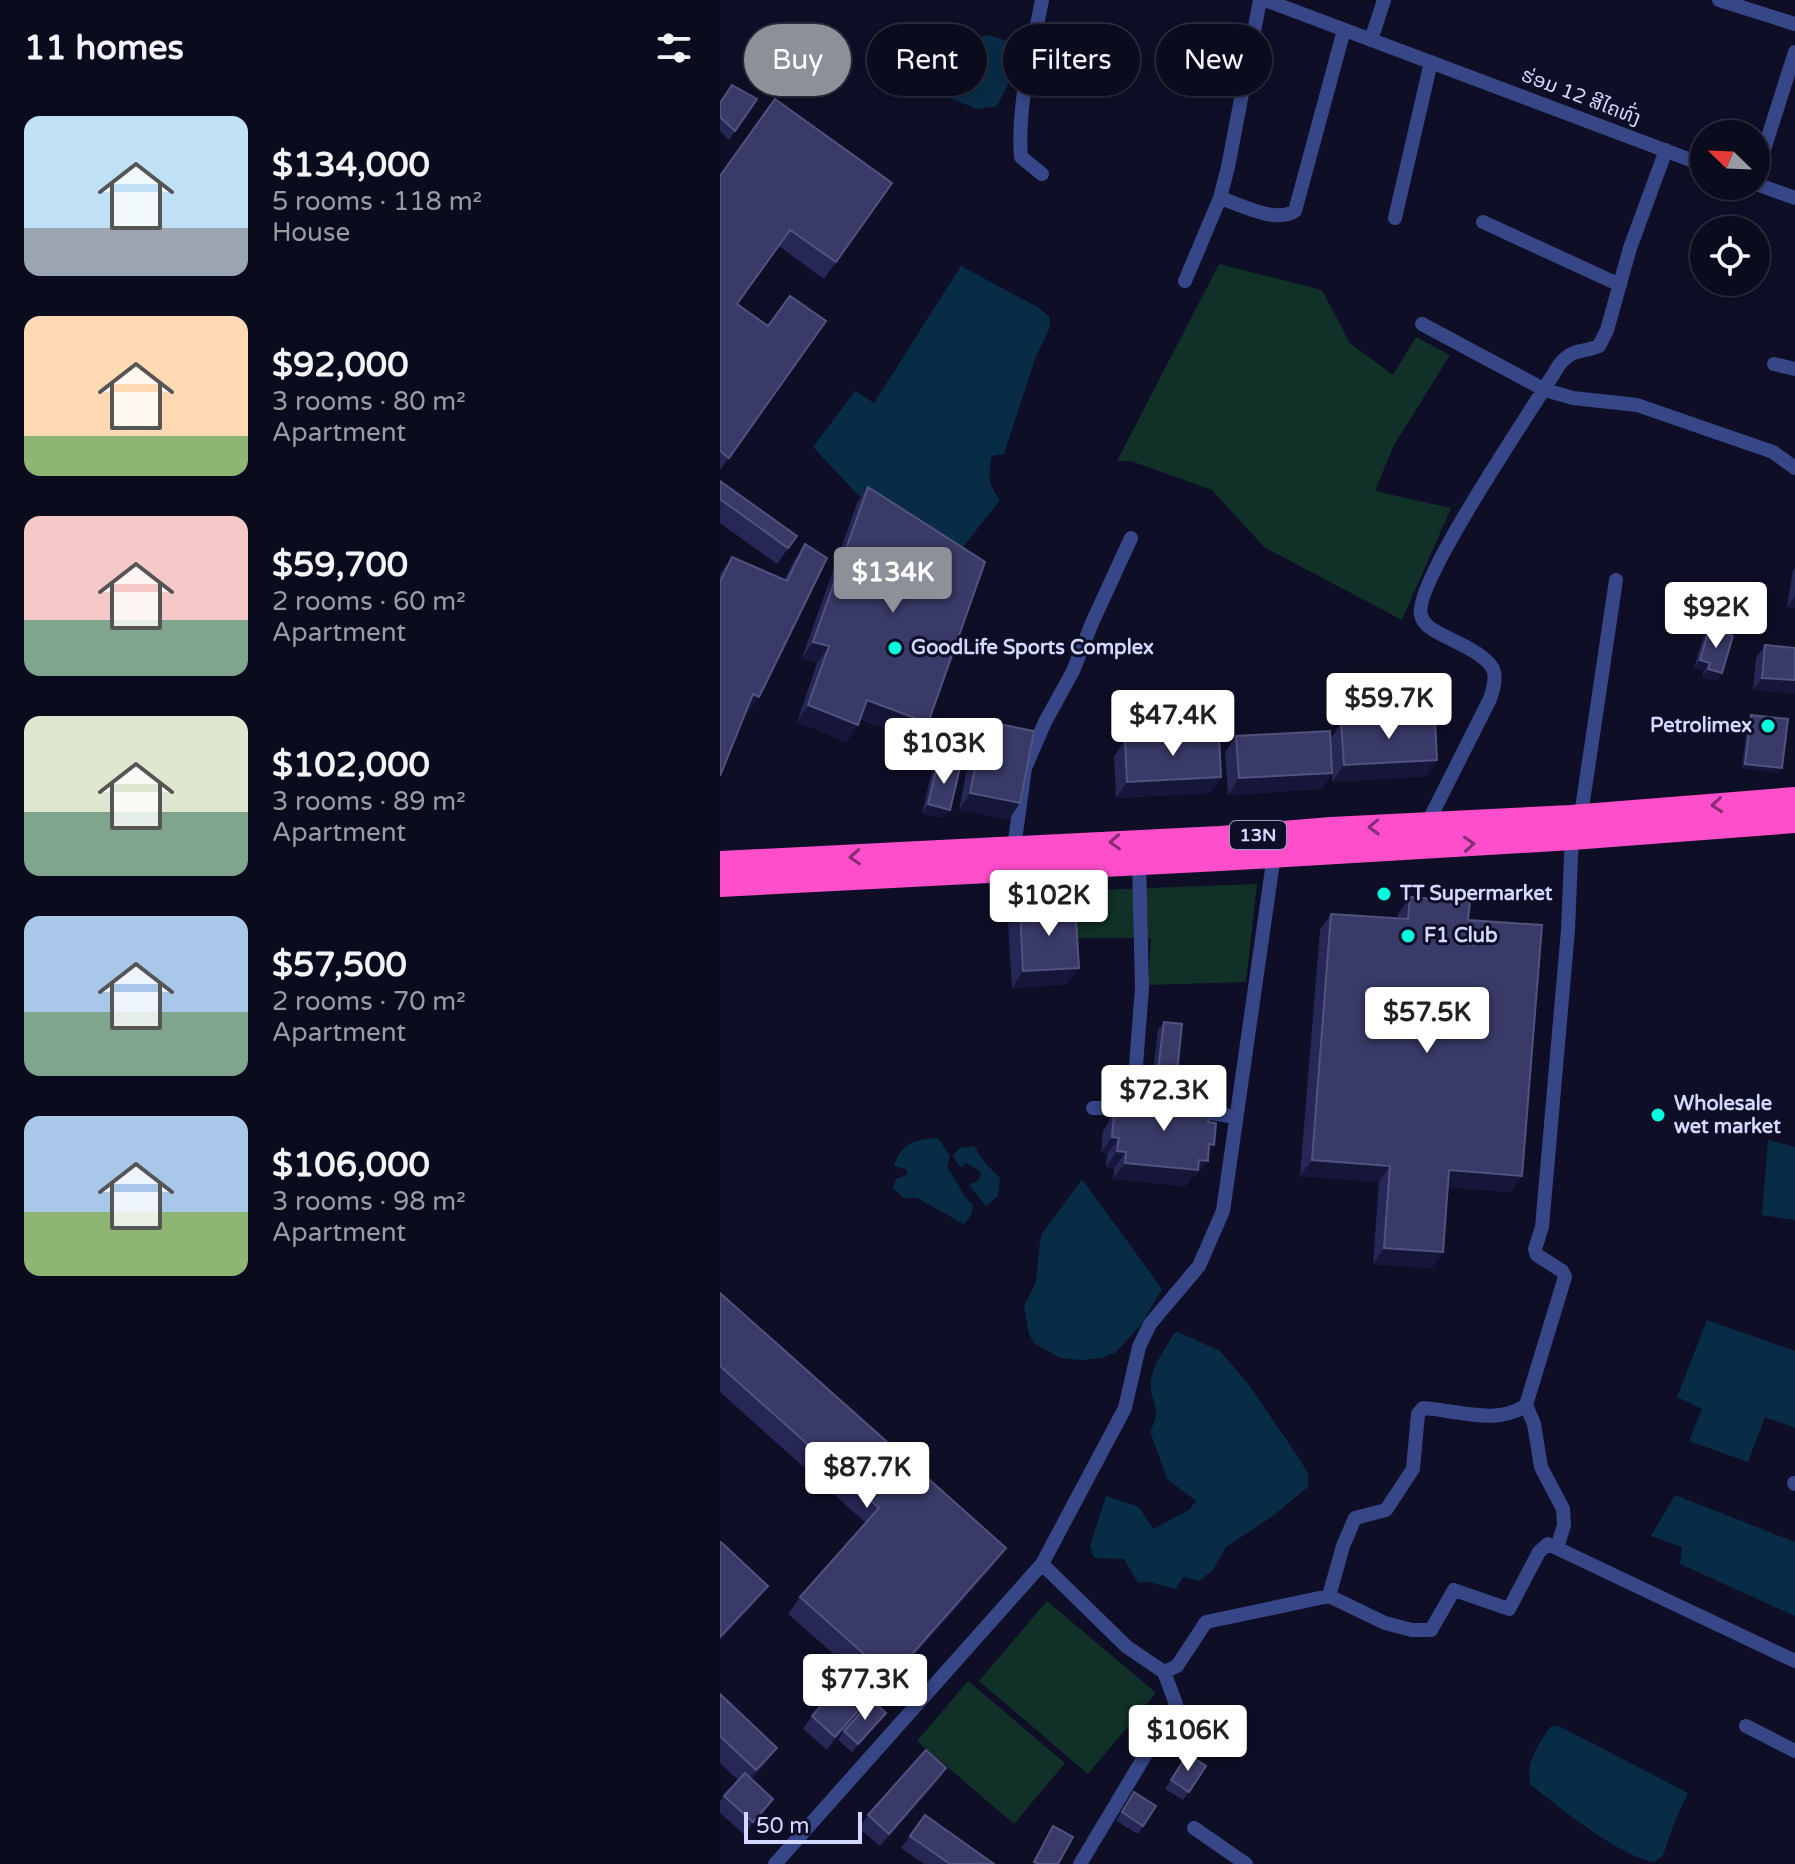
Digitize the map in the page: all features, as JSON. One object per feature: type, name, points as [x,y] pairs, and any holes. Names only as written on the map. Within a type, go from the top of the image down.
[{"type":"highway","name":"13N","points":[[720,885],[1274,855],[1795,799]]},
{"type":"highway","name":"13N","points":[[720,863],[1426,826],[1795,821]]},
{"type":"street","points":[[1042,0],[1023,97],[1020,140],[1021,157],[1042,174]]},
{"type":"street","points":[[1185,281],[1220,198],[1262,0]]},
{"type":"street","name":"ຮ່ອມ 12 ສີໄຄທົ່ງ","points":[[1262,0],[1690,159]]},
{"type":"street","points":[[1371,40],[1384,0]]},
{"type":"street","points":[[1719,0],[1795,24]]},
{"type":"street","points":[[1220,198],[1276,216],[1295,211],[1344,30]]},
{"type":"street","points":[[1770,131],[1795,52]]},
{"type":"street","points":[[1395,218],[1431,62]]},
{"type":"street","points":[[1426,826],[1490,699],[1495,683],[1494,670],[1482,658],[1427,626],[1420,614],[1421,603],[1445,547],[1568,354],[1599,346],[1666,150]]},
{"type":"street","points":[[1770,189],[1795,198]]},
{"type":"street","points":[[1483,222],[1620,285]]},
{"type":"street","points":[[1422,324],[1545,390],[1573,398],[1637,405],[1773,452],[1795,468]]},
{"type":"street","points":[[1774,364],[1795,369]]},
{"type":"street","points":[[1014,848],[1025,768],[1045,722],[1073,671],[1131,538]]},
{"type":"street","points":[[1329,1596],[1343,1546],[1355,1518],[1386,1510],[1413,1469],[1418,1414],[1423,1408],[1499,1416],[1515,1414],[1526,1405],[1565,1277],[1562,1271],[1537,1255],[1535,1249],[1542,1227],[1575,823],[1616,580]]},
{"type":"street","points":[[784,1861],[1042,1564],[1125,1408],[1139,1347],[1150,1324],[1199,1266],[1223,1211],[1274,855]]},
{"type":"street","points":[[1093,1108],[1118,1108],[1139,1102],[1142,988],[1139,862]]},
{"type":"street","points":[[1176,1108],[1236,1117]]},
{"type":"street","points":[[1526,1405],[1534,1424],[1541,1467],[1563,1509],[1564,1525],[1557,1548]]},
{"type":"street","points":[[1164,1672],[1177,1666],[1206,1622],[1329,1596],[1385,1623],[1412,1630],[1431,1630],[1454,1590],[1509,1609],[1539,1552],[1548,1544],[1795,1661]]},
{"type":"street","points":[[1042,1564],[1127,1647],[1164,1672],[1176,1704],[1080,1864]]},
{"type":"street","points":[[1746,1726],[1795,1751]]},
{"type":"street","points":[[1194,1828],[1246,1864]]},
{"type":"green space","points":[[1219,264],[1322,290],[1350,343],[1393,375],[1416,337],[1450,355],[1393,447],[1375,491],[1451,508],[1402,620],[1264,547],[1212,490],[1131,461],[1117,461]]},
{"type":"green space","points":[[1257,884],[1246,982],[1148,985],[1151,938],[1071,938],[1068,891]]},
{"type":"green space","points":[[1047,1601],[1156,1693],[1088,1774],[979,1681]]},
{"type":"green space","points":[[968,1681],[1065,1763],[1014,1824],[917,1741]]},
{"type":"water","points":[[987,35],[1003,40],[1003,94],[997,106],[977,109],[944,96],[987,96]]},
{"type":"water","points":[[961,266],[1039,308],[1049,316],[1050,327],[1035,359],[1004,454],[992,456],[990,480],[1000,500],[956,556],[860,497],[813,447],[855,391],[874,403]]},
{"type":"water","points":[[938,1138],[950,1156],[947,1166],[973,1205],[971,1215],[964,1224],[917,1198],[904,1198],[893,1188],[896,1179],[908,1174],[905,1169],[894,1166],[905,1147],[916,1141]]},
{"type":"water","points":[[1768,1140],[1795,1147],[1795,1220],[1762,1215]]},
{"type":"water","points":[[974,1146],[1000,1178],[998,1196],[986,1206],[969,1185],[979,1180],[981,1172],[966,1163],[961,1168],[953,1156],[960,1148]]},
{"type":"water","points":[[1082,1179],[1162,1289],[1141,1325],[1116,1352],[1102,1358],[1082,1360],[1060,1358],[1034,1343],[1029,1334],[1024,1306],[1036,1282],[1042,1234]]},
{"type":"water","points":[[1707,1320],[1795,1351],[1795,1428],[1765,1417],[1748,1462],[1689,1441],[1702,1409],[1677,1397]]},
{"type":"water","points":[[1174,1333],[1220,1351],[1249,1385],[1308,1473],[1308,1487],[1270,1518],[1226,1547],[1213,1570],[1199,1581],[1183,1577],[1176,1589],[1149,1582],[1138,1583],[1124,1559],[1094,1558],[1090,1546],[1106,1496],[1139,1507],[1153,1529],[1189,1510],[1196,1501],[1167,1479],[1150,1431],[1156,1416],[1152,1374]]},
{"type":"water","points":[[1675,1495],[1795,1542],[1795,1616],[1680,1564],[1682,1547],[1651,1536]]},
{"type":"water","points":[[1559,1726],[1688,1793],[1663,1855],[1655,1862],[1608,1842],[1531,1785],[1529,1769],[1534,1754],[1550,1727]]},
{"type":"building","points":[[732,85],[744,92],[744,96],[757,99],[735,131],[720,117],[720,103]]},
{"type":"building","points":[[775,99],[892,183],[836,262],[790,230],[737,304],[768,326],[790,296],[826,321],[729,458],[720,451],[720,176]]},
{"type":"building","points":[[720,481],[797,536],[788,548],[720,499]]},
{"type":"building","points":[[868,487],[985,562],[928,723],[867,700],[858,725],[808,705],[829,646],[813,642]]},
{"type":"building","points":[[805,544],[827,558],[759,697],[753,694],[720,776],[720,582],[732,557],[787,581]]},
{"type":"building","points":[[1709,629],[1733,636],[1722,673],[1708,669],[1710,663],[1700,660]]},
{"type":"building","points":[[1765,645],[1795,648],[1795,680],[1762,678]]},
{"type":"building","points":[[1751,715],[1788,719],[1782,768],[1745,764]]},
{"type":"building","points":[[1435,718],[1437,760],[1344,765],[1341,723]]},
{"type":"building","points":[[984,721],[1034,731],[1020,803],[970,793]]},
{"type":"building","points":[[1330,731],[1332,773],[1239,778],[1236,736]]},
{"type":"building","points":[[1219,734],[1221,777],[1127,782],[1125,740]]},
{"type":"building","points":[[938,762],[960,768],[950,810],[928,804]]},
{"type":"building","points":[[1410,897],[1470,902],[1468,920],[1542,925],[1522,1176],[1449,1170],[1443,1252],[1384,1248],[1390,1166],[1312,1160],[1331,914],[1408,919]]},
{"type":"building","points":[[1075,904],[1079,968],[1023,971],[1020,908]]},
{"type":"building","points":[[1164,1022],[1182,1024],[1177,1072],[1158,1070]]},
{"type":"building","points":[[1151,1095],[1177,1098],[1176,1105],[1210,1108],[1208,1122],[1216,1123],[1214,1145],[1209,1144],[1208,1161],[1199,1160],[1198,1170],[1125,1163],[1126,1152],[1117,1151],[1119,1138],[1112,1137],[1114,1115],[1120,1116],[1121,1098],[1150,1101]]},
{"type":"building","points":[[720,1293],[1006,1548],[891,1678],[800,1597],[879,1508],[720,1366]]},
{"type":"building","points":[[720,1543],[768,1586],[720,1637]]},
{"type":"building","points":[[855,1667],[878,1688],[835,1737],[812,1716]]},
{"type":"building","points":[[720,1694],[777,1748],[756,1770],[720,1736]]},
{"type":"building","points":[[872,1700],[886,1713],[858,1744],[844,1731]]},
{"type":"building","points":[[926,1750],[946,1768],[889,1834],[868,1815]]},
{"type":"building","points":[[1188,1754],[1206,1766],[1189,1792],[1171,1780]]},
{"type":"building","points":[[745,1773],[773,1799],[753,1822],[724,1796]]},
{"type":"building","points":[[1134,1792],[1156,1806],[1143,1826],[1122,1812]]},
{"type":"building","points":[[925,1815],[994,1864],[950,1864],[910,1836]]},
{"type":"building","points":[[1053,1826],[1073,1837],[1058,1864],[1038,1864],[1034,1862]]},
{"type":"place","name":"GoodLife Sports Complex","points":[[895,648]]},
{"type":"place","name":"Petrolimex","points":[[1768,726]]},
{"type":"place","name":"TT Supermarket","points":[[1384,894]]},
{"type":"place","name":"F1 Club","points":[[1408,936]]},
{"type":"place","name":"Wholesale wet market","points":[[1658,1115]]}]
